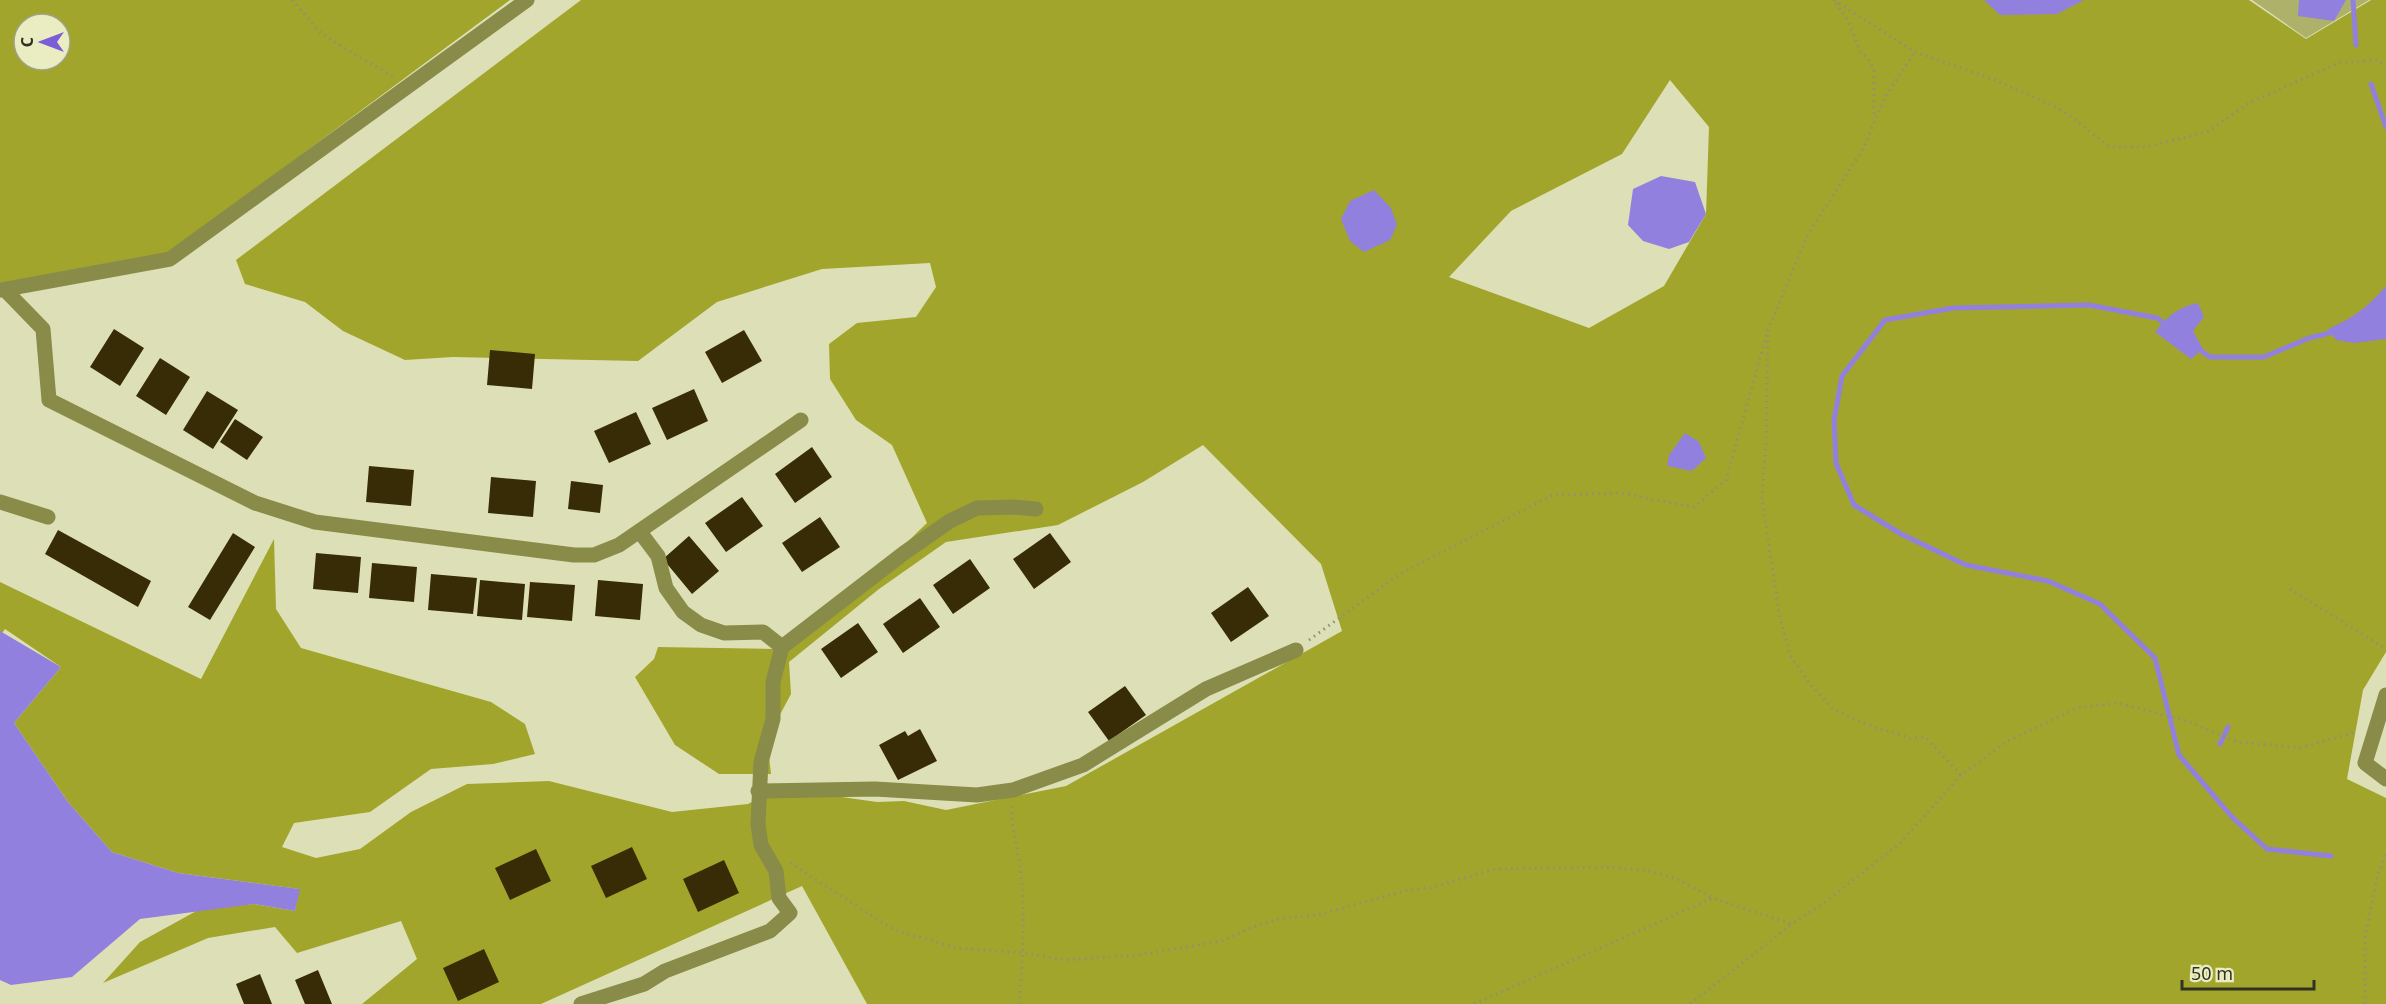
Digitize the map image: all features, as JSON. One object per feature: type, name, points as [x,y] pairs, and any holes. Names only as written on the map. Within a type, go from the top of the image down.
[{"type":"street","points":[[3,290],[170,259],[527,0]]},
{"type":"street","points":[[3,290],[43,328],[49,400],[255,503],[315,522],[574,555],[594,555],[620,545],[640,532],[801,420]]},
{"type":"street","points":[[0,502],[48,516]]},
{"type":"street","points":[[586,1003],[644,984],[665,970],[770,932],[790,913],[779,898],[776,871],[760,845],[758,824],[760,762],[774,719],[773,681],[782,647],[904,553],[950,521],[978,508],[1036,509]]},
{"type":"street","points":[[640,532],[658,556],[666,588],[683,612],[700,625],[724,633],[764,632],[782,647]]},
{"type":"street","points":[[758,790],[875,789],[977,795],[1013,790],[1083,765],[1206,689],[1296,650]]},
{"type":"street","points":[[2386,695],[2365,764],[2386,779]]},
{"type":"path","points":[[292,0],[321,33],[410,85]]},
{"type":"path","points":[[1834,0],[1915,52],[1995,80],[2062,110],[2110,147],[2146,147],[2207,132],[2249,103],[2338,63],[2377,60],[2386,66]]},
{"type":"path","points":[[1834,0],[1848,21],[1860,51],[1869,60],[1874,70],[1874,122]]},
{"type":"path","points":[[1296,650],[1400,574],[1553,495],[1619,493],[1694,507],[1726,480],[1768,330],[1807,236],[1863,149],[1885,97],[1915,52]]},
{"type":"path","points":[[1768,330],[1767,441],[1762,498],[1779,613],[1790,655],[1809,683],[1834,710],[1910,738],[1925,737],[1961,775]]},
{"type":"path","points":[[2290,589],[2386,649]]},
{"type":"path","points":[[1690,1004],[1899,844],[1961,775],[2006,742],[2077,708],[2118,703],[2187,721],[2237,742],[2299,748],[2376,727]]},
{"type":"path","points":[[1013,790],[1011,822],[1020,863],[1024,901],[1024,953],[1019,1004]]},
{"type":"path","points":[[2365,1004],[2365,938],[2377,878],[2386,854]]},
{"type":"path","points":[[788,861],[894,930],[957,948],[1024,953],[1065,960],[1138,955],[1222,941],[1250,928],[1282,918],[1318,915],[1496,869],[1609,867],[1649,871],[1677,879],[1713,898],[1792,924]]},
{"type":"path","points":[[1474,1004],[1713,898]]},
{"type":"green space","points":[[2252,0],[2369,0],[2306,38]]},
{"type":"shaded area","points":[[0,0],[510,0],[170,252],[0,283]]},
{"type":"shaded area","points":[[581,0],[2249,0],[2306,39],[2371,0],[2386,0],[2386,652],[2363,690],[2347,779],[2386,798],[2386,1004],[867,1004],[802,886],[541,1004],[362,1004],[417,959],[401,921],[297,953],[275,927],[208,938],[103,983],[140,942],[200,909],[254,904],[295,911],[299,889],[178,873],[112,852],[68,802],[14,723],[61,667],[5,629],[0,636],[0,582],[201,679],[274,539],[276,609],[301,648],[491,702],[525,724],[535,754],[493,764],[431,769],[370,812],[294,823],[282,847],[316,858],[360,849],[411,812],[467,784],[549,781],[672,812],[748,804],[778,788],[877,802],[904,801],[946,810],[1066,786],[1342,631],[1321,564],[1203,445],[1143,482],[1058,525],[946,542],[879,589],[789,662],[791,694],[767,739],[771,774],[719,774],[675,745],[635,677],[654,659],[658,647],[775,649],[852,595],[927,523],[892,445],[856,420],[830,379],[829,344],[857,323],[916,317],[936,287],[930,263],[822,269],[717,302],[638,361],[453,357],[405,360],[343,331],[305,302],[245,284],[236,260]],"holes":[[[1670,80],[1709,127],[1706,214],[1664,286],[1589,328],[1449,277],[1511,211],[1622,154]]]},
{"type":"shaded area","points":[[1984,0],[2084,0],[2057,14],[2000,15]]},
{"type":"shaded area","points":[[2299,0],[2346,0],[2334,21],[2298,16]]},
{"type":"shaded area","points":[[1661,176],[1695,182],[1706,214],[1689,242],[1669,249],[1643,241],[1628,225],[1633,189]]},
{"type":"shaded area","points":[[1374,190],[1391,208],[1397,225],[1390,240],[1364,252],[1350,241],[1341,219],[1350,201]]},
{"type":"shaded area","points":[[2386,286],[2386,339],[2354,343],[2336,340],[2328,329],[2360,311]]},
{"type":"shaded area","points":[[2198,303],[2204,317],[2193,331],[2203,349],[2191,359],[2155,332],[2174,313]]},
{"type":"shaded area","points":[[1685,433],[1699,442],[1706,458],[1692,471],[1667,466],[1669,455]]},
{"type":"shaded area","points":[[0,631],[61,667],[14,723],[68,802],[112,852],[178,873],[300,889],[295,911],[254,904],[140,919],[72,977],[11,985],[0,980]]},
{"type":"building","points":[[114,329],[144,348],[120,386],[90,367]]},
{"type":"building","points":[[744,330],[762,361],[722,383],[705,352]]},
{"type":"building","points":[[490,350],[535,354],[532,389],[487,385]]},
{"type":"building","points":[[160,358],[190,377],[166,415],[136,396]]},
{"type":"building","points":[[694,389],[708,421],[667,440],[652,408]]},
{"type":"building","points":[[207,391],[238,410],[213,449],[183,430]]},
{"type":"building","points":[[636,412],[651,444],[609,463],[594,431]]},
{"type":"building","points":[[235,419],[263,437],[247,460],[220,442]]},
{"type":"building","points":[[812,447],[832,477],[795,503],[775,474]]},
{"type":"building","points":[[369,466],[414,470],[411,506],[366,502]]},
{"type":"building","points":[[491,477],[536,481],[533,517],[488,513]]},
{"type":"building","points":[[571,481],[603,485],[600,513],[568,509]]},
{"type":"building","points":[[742,497],[763,526],[726,552],[705,523]]},
{"type":"building","points":[[820,517],[840,547],[802,572],[782,543]]},
{"type":"building","points":[[58,530],[151,581],[138,607],[45,554]]},
{"type":"building","points":[[233,533],[255,547],[210,620],[188,607]]},
{"type":"building","points":[[1050,533],[1071,562],[1034,589],[1013,559]]},
{"type":"building","points":[[689,536],[719,571],[692,594],[663,559]]},
{"type":"building","points":[[316,553],[361,557],[358,593],[313,589]]},
{"type":"building","points":[[970,559],[990,588],[953,614],[933,585]]},
{"type":"building","points":[[372,563],[417,567],[414,602],[369,598]]},
{"type":"building","points":[[431,574],[477,578],[473,614],[428,610]]},
{"type":"building","points":[[480,580],[525,584],[522,620],[477,616]]},
{"type":"building","points":[[598,580],[643,584],[640,620],[595,616]]},
{"type":"building","points":[[530,582],[575,585],[572,621],[527,617]]},
{"type":"building","points":[[1248,587],[1269,616],[1231,642],[1211,613]]},
{"type":"building","points":[[920,598],[940,627],[903,653],[883,624]]},
{"type":"building","points":[[858,623],[878,652],[841,678],[821,649]]},
{"type":"building","points":[[1125,686],[1146,715],[1109,741],[1088,712]]},
{"type":"building","points":[[920,729],[937,761],[898,780],[879,745],[905,731],[908,736]]},
{"type":"building","points":[[632,847],[647,879],[606,898],[591,866]]},
{"type":"building","points":[[536,849],[551,881],[510,900],[495,868]]},
{"type":"building","points":[[724,860],[739,893],[698,912],[683,879]]},
{"type":"building","points":[[484,949],[499,982],[458,1001],[443,968]]},
{"type":"building","points":[[318,970],[332,1004],[305,1004],[295,980]]},
{"type":"building","points":[[260,974],[272,1004],[244,1004],[236,984]]},
{"type":"waterway","points":[[2353,0],[2356,45]]},
{"type":"waterway","points":[[2371,84],[2386,127]]},
{"type":"waterway","points":[[2167,325],[2157,318],[2089,305],[1953,308],[1885,320],[1842,376],[1834,420],[1836,463],[1854,505],[1901,534],[1966,565],[2048,581],[2100,604],[2155,658],[2179,755],[2232,817],[2267,849],[2331,856]]},
{"type":"waterway","points":[[2196,347],[2210,357],[2264,357],[2309,338],[2338,331]]},
{"type":"waterway","points":[[2220,744],[2228,727]]}]
